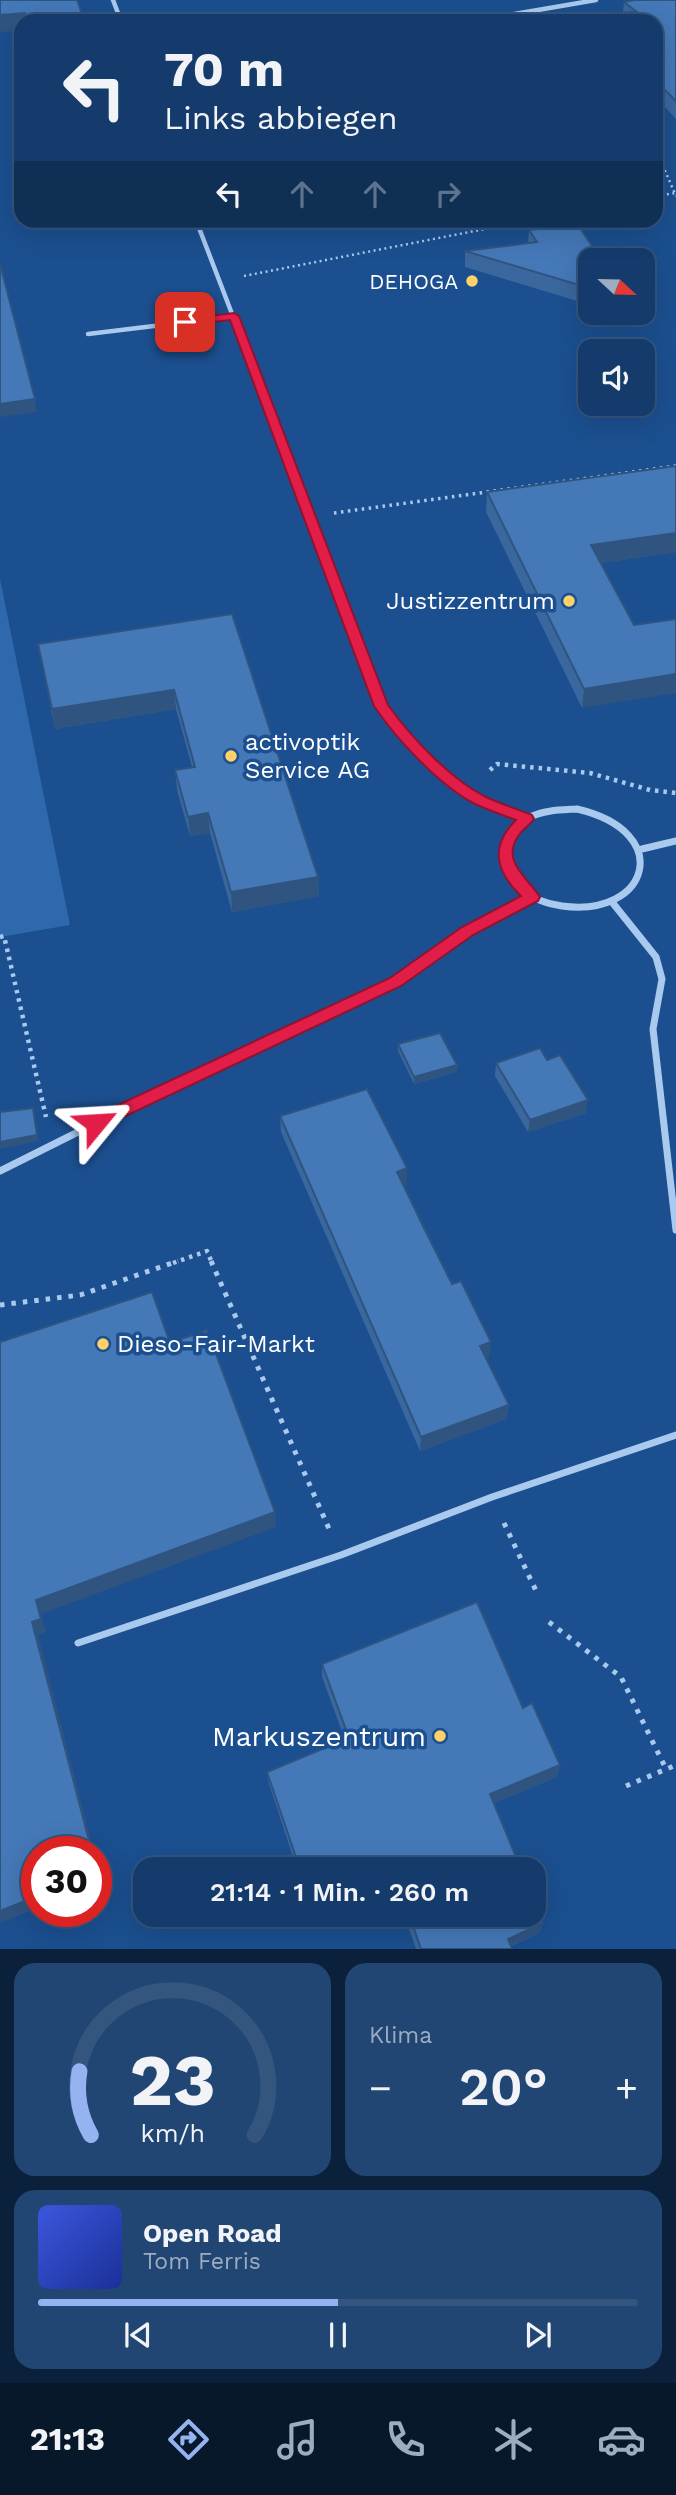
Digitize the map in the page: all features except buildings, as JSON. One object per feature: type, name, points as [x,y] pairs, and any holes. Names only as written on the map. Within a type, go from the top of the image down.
[{"type":"street","points":[[515,14],[596,0]]},
{"type":"street","points":[[199,228],[381,706],[418,751],[464,790],[526,819]]},
{"type":"street","points":[[577,809],[605,816],[628,831],[642,849],[642,870],[632,888],[612,902],[587,908],[560,906],[532,897],[517,883],[508,867],[505,850],[511,834],[526,819],[549,811],[577,809]]},
{"type":"street","points":[[642,849],[676,841]]},
{"type":"street","points":[[0,1171],[148,1097],[396,982],[467,931],[532,897]]},
{"type":"street","points":[[612,902],[656,957],[662,979],[653,1029],[676,1230]]},
{"type":"lane","points":[[88,334],[234,316]]},
{"type":"lane","points":[[78,1643],[341,1555],[492,1497],[676,1435]]},
{"type":"path","points":[[663,166],[675,194]]},
{"type":"path","points":[[219,280],[489,228]]},
{"type":"path","points":[[309,516],[676,466]]},
{"type":"path","points":[[464,790],[498,764],[590,773],[650,790],[676,793]]},
{"type":"path","points":[[0,937],[4,936],[52,1145]]},
{"type":"path","points":[[0,1306],[80,1295],[207,1251],[341,1555]]},
{"type":"path","points":[[492,1497],[538,1595]]},
{"type":"path","points":[[549,1622],[621,1677],[666,1769]]},
{"type":"path","points":[[626,1786],[676,1765]]},
{"type":"shaded area","points":[[0,579],[70,925],[0,937]]},
{"type":"place","name":"DEHOGA","points":[[472,281]]},
{"type":"place","name":"Justizzentrum","points":[[569,601]]},
{"type":"place","name":"activoptik Service AG","points":[[231,756]]},
{"type":"place","name":"Dieso-Fair-Markt","points":[[103,1344]]},
{"type":"place","name":"Markuszentrum","points":[[440,1736]]},
{"type":"route","points":[[96,1123],[396,982],[467,931],[532,897],[517,883],[508,867],[505,850],[511,834],[526,819],[464,790],[425,759],[403,736],[381,706],[234,316],[185,322]]}]
